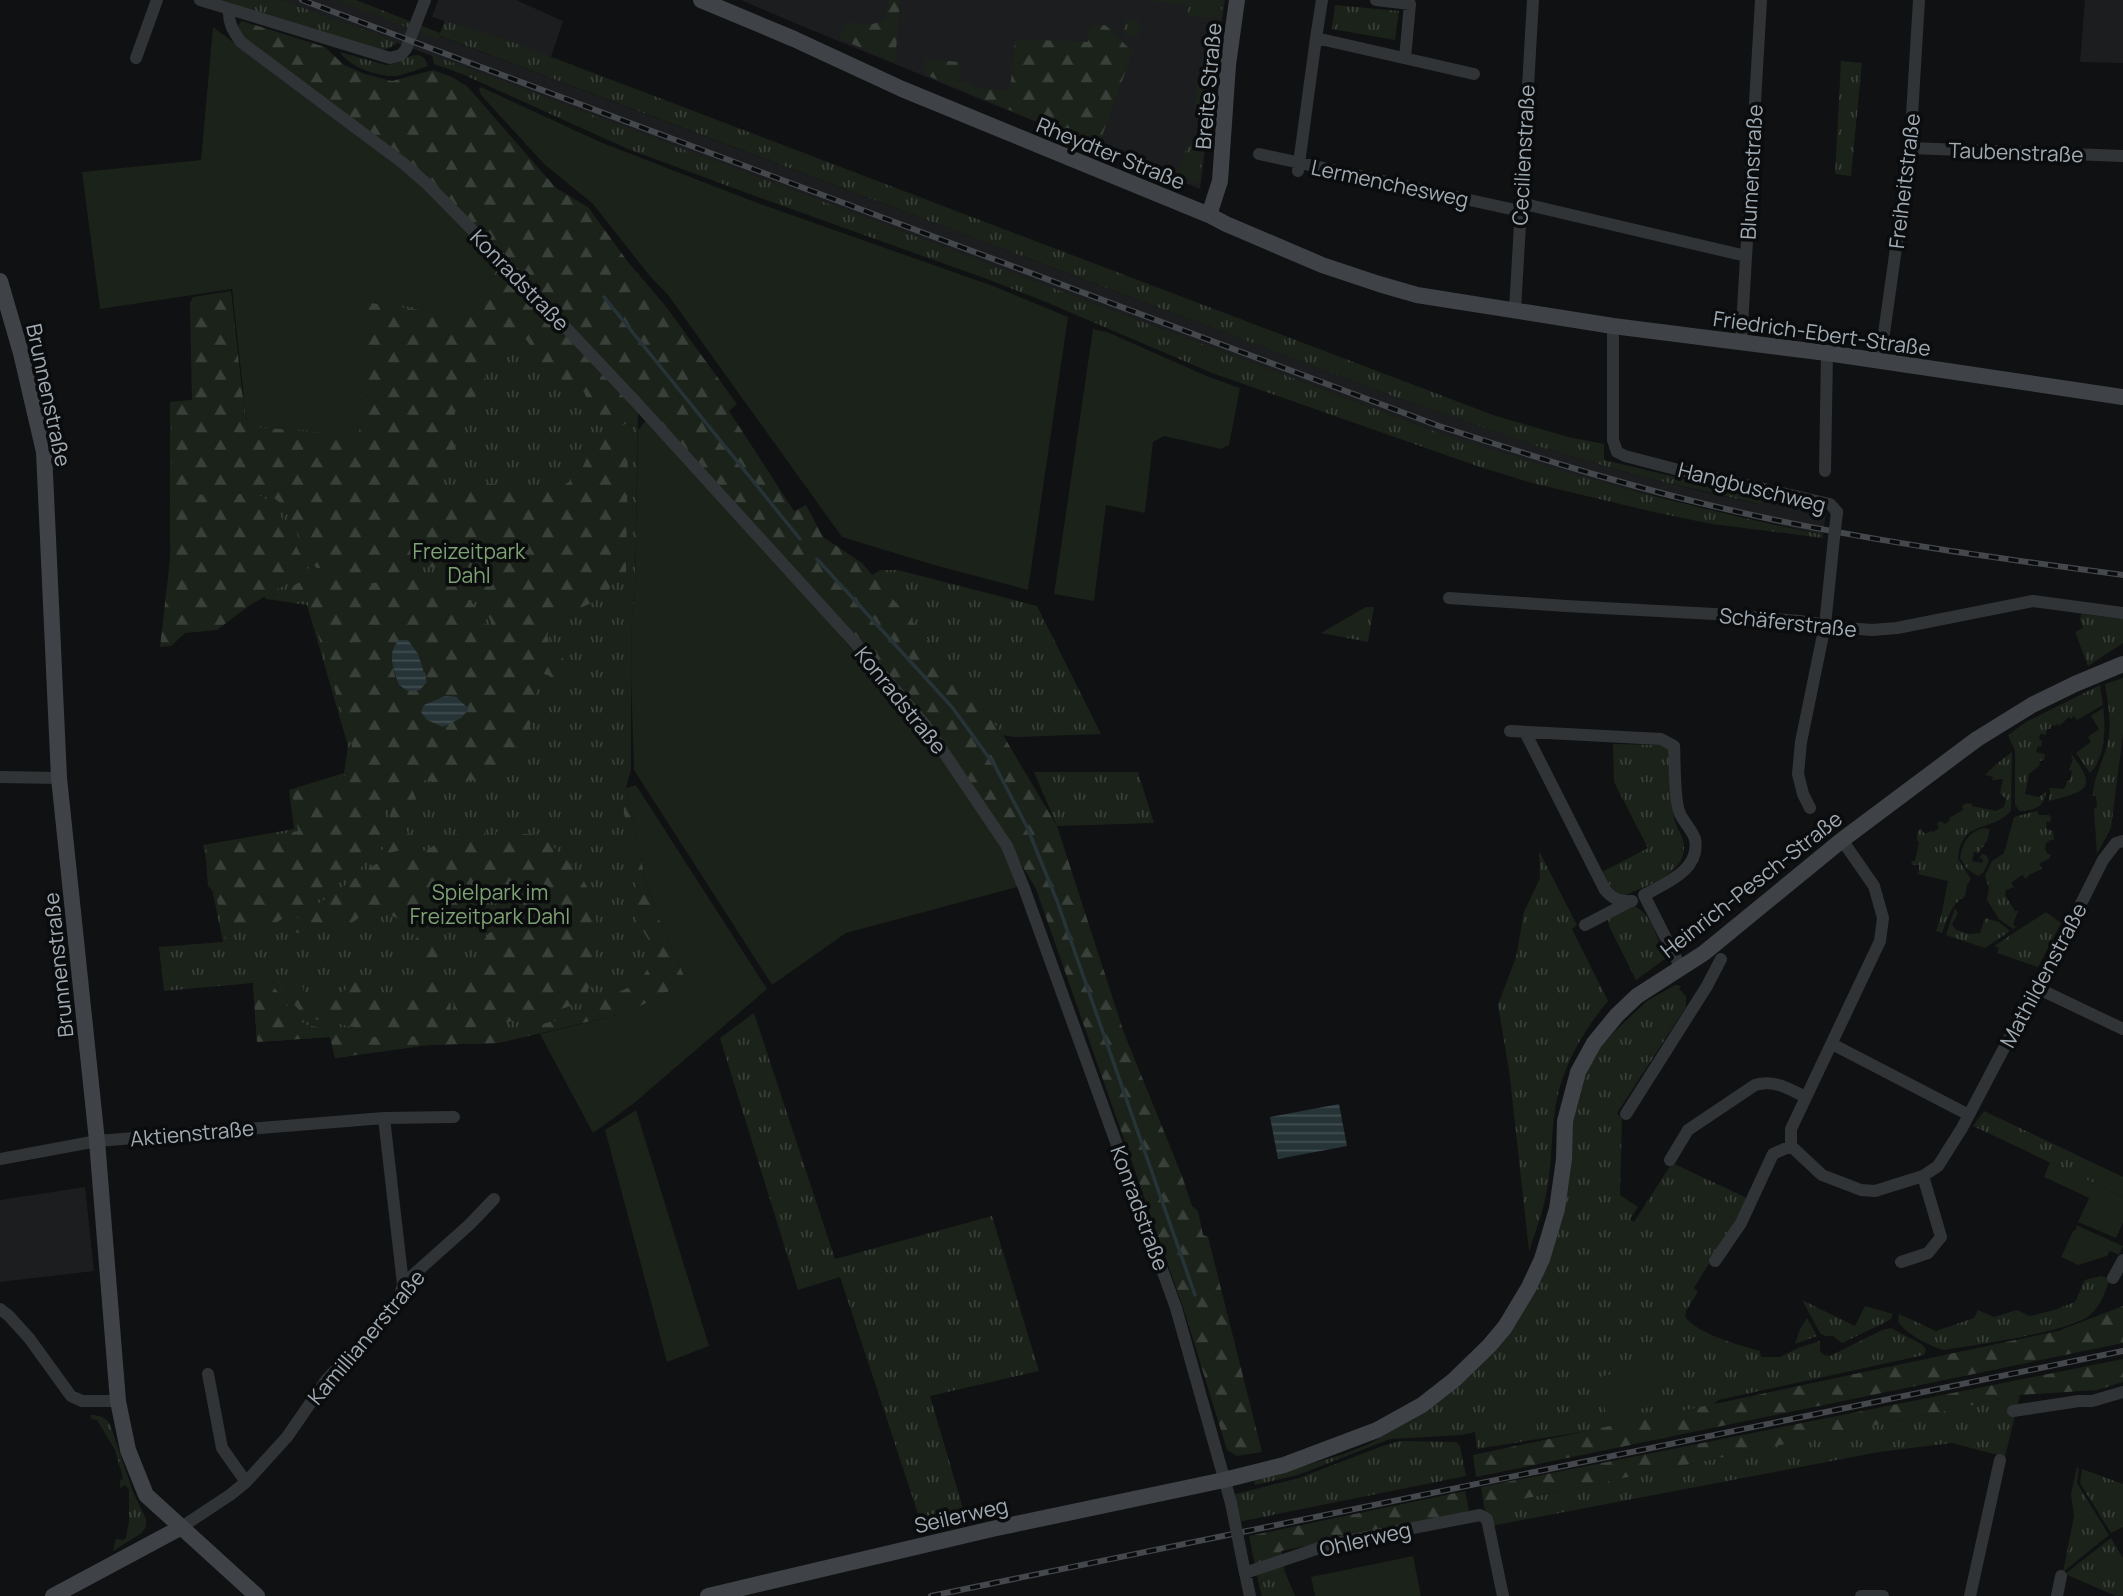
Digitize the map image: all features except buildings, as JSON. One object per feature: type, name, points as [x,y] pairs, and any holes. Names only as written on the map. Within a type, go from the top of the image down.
[{"type":"street","points":[[136,58],[157,0]]},
{"type":"street","points":[[200,0],[390,58],[401,55],[406,49],[425,0]]},
{"type":"street","name":"Rheydter Straße","points":[[701,0],[902,89],[1209,215],[1322,265],[1417,295],[1515,310]]},
{"type":"street","name":"Breite Straße","points":[[1209,215],[1220,181],[1228,65],[1237,0]]},
{"type":"street","points":[[1298,167],[1322,0]]},
{"type":"street","points":[[1376,0],[1410,4],[1405,58]]},
{"type":"street","name":"Cecilienstraße","points":[[1515,310],[1533,0]]},
{"type":"street","name":"Blumenstraße","points":[[1741,343],[1761,0]]},
{"type":"street","name":"Freiheitstraße","points":[[1880,362],[1910,148],[1919,0]]},
{"type":"street","name":"Konradstraße","points":[[229,10],[230,25],[242,41],[403,163],[427,184],[542,302],[855,643],[926,726],[1007,846],[1176,1308],[1231,1503],[1250,1596]]},
{"type":"street","points":[[1317,37],[1474,74]]},
{"type":"street","name":"Taubenstraße","points":[[1910,148],[2123,156]]},
{"type":"street","name":"Lermenchesweg","points":[[1259,154],[1298,167],[1520,206],[1746,256]]},
{"type":"street","name":"Brunnenstraße","points":[[0,281],[21,353],[44,452],[59,778],[97,1141],[118,1401],[128,1450],[146,1495],[257,1596]]},
{"type":"street","name":"Friedrich-Ebert-Straße","points":[[1515,310],[2123,397]]},
{"type":"street","name":"Hangbuschweg","points":[[1613,326],[1613,440],[1614,448],[1620,454],[1724,481],[1830,504],[1837,512],[1825,625],[1801,742],[1798,774],[1810,808]]},
{"type":"street","points":[[1825,471],[1827,353]]},
{"type":"street","name":"Schäferstraße","points":[[1449,598],[1714,614],[1872,630],[1897,628],[2033,601],[2123,612]]},
{"type":"street","name":"Heinrich-Pesch-Straße","points":[[1224,1480],[1284,1465],[1384,1427],[1422,1405],[1454,1380],[1489,1346],[1529,1287],[1551,1235],[1564,1159],[1565,1121],[1578,1072],[1594,1042],[1637,996],[1704,953],[1842,840],[2000,725],[2064,689],[2123,664]]},
{"type":"street","points":[[1510,731],[1661,739],[1674,746],[1679,811],[1695,838],[1695,852],[1691,862],[1681,874],[1585,925]]},
{"type":"street","points":[[1525,732],[1605,890],[1612,898],[1623,902],[1632,901]]},
{"type":"street","points":[[0,777],[59,778]]},
{"type":"street","points":[[1715,1261],[1741,1223],[1773,1154],[1790,1146],[1791,1129],[1880,941],[1883,918],[1874,886],[1842,840]]},
{"type":"street","name":"Mathildenstraße","points":[[1790,1146],[1822,1175],[1861,1190],[1875,1191],[1923,1176],[1938,1166],[1969,1115],[2103,860],[2116,843],[2123,841]]},
{"type":"street","points":[[1644,895],[1681,968]]},
{"type":"street","name":"Heinrich-Pesch-Straße","points":[[1626,1114],[1707,986],[1721,959]]},
{"type":"street","points":[[2037,988],[2123,1028]]},
{"type":"street","points":[[1832,1044],[1969,1115]]},
{"type":"street","points":[[1670,1160],[1688,1130],[1755,1085],[1764,1082],[1778,1084],[1806,1097]]},
{"type":"street","name":"Aktienstraße","points":[[0,1159],[97,1141],[384,1118],[454,1117]]},
{"type":"street","points":[[384,1118],[403,1284]]},
{"type":"street","points":[[1901,1262],[1927,1253],[1941,1237],[1923,1176]]},
{"type":"street","name":"Kamillianerstraße","points":[[180,1528],[246,1482],[287,1437],[327,1379],[398,1304],[403,1284],[470,1225],[494,1199]]},
{"type":"street","points":[[2113,1278],[2123,1260]]},
{"type":"street","points":[[0,1309],[29,1338],[71,1395],[82,1401],[118,1401]]},
{"type":"street","points":[[208,1374],[222,1448],[246,1482]]},
{"type":"street","points":[[2013,1411],[2092,1401],[2123,1392]]},
{"type":"street","points":[[1970,1596],[2000,1460]]},
{"type":"street","name":"Seilerweg","points":[[708,1596],[992,1529],[1224,1480]]},
{"type":"street","name":"Ohlerweg","points":[[1244,1570],[1331,1544],[1480,1515],[1487,1519],[1503,1596]]},
{"type":"street","points":[[53,1596],[180,1528]]},
{"type":"street","points":[[2057,1596],[2061,1576]]},
{"type":"street","points":[[1861,1596],[1883,1596]]},
{"type":"shaded area","points":[[282,0],[337,0],[439,36],[1398,398],[1540,447],[1721,496],[1762,505],[1764,498],[1821,509],[1826,512],[1823,535],[1590,480],[1500,454]]},
{"type":"shaded area","points":[[438,0],[516,0],[563,21],[551,57],[432,17]]},
{"type":"shaded area","points":[[741,0],[1225,0],[1200,189],[792,22]]},
{"type":"shaded area","points":[[2085,0],[2123,0],[2123,63],[2080,62]]},
{"type":"shaded area","points":[[399,640],[408,640],[418,654],[427,682],[420,690],[408,691],[399,685],[392,656]]},
{"type":"shaded area","points":[[445,696],[456,697],[469,709],[461,718],[443,727],[427,720],[421,712],[424,705]]},
{"type":"shaded area","points":[[1339,1104],[1347,1146],[1278,1159],[1270,1117]]},
{"type":"shaded area","points":[[85,1187],[94,1271],[0,1282],[0,1200]]},
{"type":"green space","points":[[222,0],[282,0],[397,42],[386,49],[365,47]]},
{"type":"green space","points":[[336,0],[356,0],[440,33],[445,21],[504,39],[1493,415],[1568,437],[1604,444],[1604,460],[1764,498],[1763,505],[1643,477],[1540,447],[1398,398],[440,36],[438,39]]},
{"type":"green space","points":[[888,0],[900,0],[895,63],[839,38],[847,21],[866,25],[885,19]]},
{"type":"green space","points":[[1155,0],[1223,0],[1221,18],[1187,16],[1188,4]]},
{"type":"green space","points":[[1335,5],[1399,11],[1395,40],[1332,29]]},
{"type":"green space","points":[[1132,19],[1138,22],[1141,28],[1138,34],[1132,37],[1126,34],[1123,28],[1126,22]]},
{"type":"green space","points":[[242,21],[325,47],[344,65],[365,74],[392,81],[433,70],[467,86],[556,188],[588,207],[628,262],[664,304],[737,404],[729,411],[794,511],[806,505],[823,537],[862,563],[947,662],[1003,735],[1057,826],[1124,1033],[1192,1206],[1198,1211],[1203,1235],[1208,1237],[1262,1452],[1237,1456],[1227,1450],[1185,1313],[1036,889],[986,805],[957,763],[559,315],[240,35],[238,25]]},
{"type":"green space","points":[[1105,25],[1133,51],[1098,147],[924,74],[925,59],[960,62],[959,82],[973,83],[974,88],[1010,91],[1015,39],[1088,42],[1090,27]]},
{"type":"green space","points":[[213,27],[404,169],[501,267],[454,313],[363,300],[358,435],[247,425],[232,289],[100,309],[82,172],[201,160]]},
{"type":"green space","points":[[340,52],[386,65],[415,55],[425,59],[428,66],[396,76],[381,75],[357,66]]},
{"type":"green space","points":[[432,55],[1434,431],[1579,476],[1676,502],[1823,535],[1823,538],[1712,524],[1658,513],[1532,483],[1477,466],[1212,373],[987,279],[628,149],[434,64]]},
{"type":"green space","points":[[1841,61],[1862,63],[1851,176],[1835,174]]},
{"type":"green space","points":[[1197,77],[1213,79],[1199,184],[1176,174],[1189,142],[1193,144],[1206,113],[1195,107]]},
{"type":"green space","points":[[481,87],[600,142],[755,202],[993,286],[1068,317],[1028,590],[842,537],[668,295],[593,204],[544,164],[481,95]]},
{"type":"green space","name":"Freizeitpark Dahl","points":[[501,267],[638,408],[631,769],[626,788],[646,882],[662,927],[687,982],[629,1012],[498,1043],[428,1045],[335,1058],[330,1037],[257,1042],[253,983],[164,991],[159,947],[223,942],[203,845],[294,829],[289,790],[344,773],[348,746],[307,605],[266,599],[243,538],[170,541],[170,402],[244,395],[247,425],[363,300]]},
{"type":"green space","points":[[501,269],[629,401],[629,423],[606,423],[595,413],[584,392],[550,371],[523,337],[506,341],[483,361],[487,389],[456,407],[452,426],[457,457],[441,474],[439,487],[445,493],[488,484],[504,484],[515,491],[533,495],[562,487],[580,473],[596,438],[615,435],[628,443],[626,573],[618,572],[610,589],[602,597],[561,618],[548,631],[550,644],[564,659],[569,681],[543,674],[519,660],[500,638],[470,588],[444,570],[422,567],[377,577],[317,568],[311,563],[288,514],[278,501],[268,495],[227,488],[171,491],[172,404],[192,401],[190,303],[193,297],[231,291],[246,426],[359,436],[364,302],[455,315]]},
{"type":"green space","points":[[1093,329],[1107,332],[1240,388],[1229,445],[1221,449],[1164,436],[1153,442],[1145,513],[1106,505],[1094,601],[1054,594]]},
{"type":"green space","points":[[649,417],[946,757],[997,837],[1021,886],[846,933],[772,985],[634,770],[631,674],[638,430]]},
{"type":"green space","points":[[171,495],[261,496],[275,505],[309,571],[250,605],[217,630],[185,633],[171,646],[160,647],[170,559]]},
{"type":"green space","points":[[881,570],[898,570],[1037,606],[1101,734],[1014,737],[1003,735],[947,662],[872,575]]},
{"type":"green space","points":[[432,573],[458,588],[475,606],[507,656],[538,679],[529,732],[487,779],[444,782],[414,780],[402,783],[390,795],[375,848],[355,873],[274,924],[234,931],[225,939],[216,894],[208,886],[205,847],[298,831],[292,792],[347,775],[352,746],[308,602],[274,597],[312,575],[319,574],[373,583]],"holes":[[[413,644],[427,678],[423,688],[406,689],[401,685],[394,672],[394,648]]]},
{"type":"green space","points":[[1366,607],[1374,607],[1368,642],[1321,633]]},
{"type":"green space","points":[[2081,614],[2123,619],[2123,643],[2088,666],[2075,632],[2083,628]]},
{"type":"green space","points":[[2123,678],[2123,734],[2111,828],[2097,854],[2094,808],[2097,807],[2093,790],[2109,734],[2105,684]]},
{"type":"green space","points":[[2100,685],[2103,705],[2077,720],[2073,715],[2059,726],[2052,724],[2046,735],[2040,734],[2041,747],[2038,746],[2036,752],[2045,754],[2044,760],[2029,774],[2025,794],[2039,797],[2046,792],[2045,797],[2041,805],[2019,811],[2015,804],[2015,751],[2008,735],[2026,722]]},
{"type":"green space","points":[[2103,708],[2104,734],[2101,752],[2090,773],[2076,753],[2091,742],[2088,737],[2099,729],[2091,716]]},
{"type":"green space","points":[[1613,744],[1659,745],[1670,751],[1673,809],[1684,847],[1683,857],[1671,872],[1624,896],[1617,896],[1600,873],[1648,848],[1614,782]]},
{"type":"green space","points":[[2012,752],[2011,811],[2003,818],[1978,828],[1965,837],[1958,859],[1971,879],[1965,896],[1953,907],[1942,933],[1936,931],[1948,881],[1917,874],[1919,865],[1911,865],[1912,861],[1915,861],[1919,842],[1917,832],[1921,829],[1925,834],[1933,832],[1939,828],[1937,823],[1940,821],[1945,824],[1949,818],[1963,810],[1962,806],[1967,803],[1996,811],[2004,807],[2006,799],[2000,793],[2003,779],[1992,780],[1993,777],[1985,775]]},
{"type":"green space","points":[[2072,755],[2085,776],[2084,788],[2049,801],[2049,788],[2064,789],[2070,780]]},
{"type":"green space","points":[[1034,772],[1138,772],[1154,823],[1057,826]]},
{"type":"green space","points":[[636,785],[767,989],[633,1104],[593,1133],[540,1034],[629,1012],[687,982],[662,927],[646,882],[626,788]]},
{"type":"green space","points":[[410,786],[417,808],[406,829],[425,843],[380,856],[396,797]]},
{"type":"green space","points":[[626,788],[646,882],[662,927],[687,982],[629,1012],[498,1043],[428,1045],[335,1058],[330,1037],[257,1042],[253,983],[260,982],[262,978],[275,988],[294,1015],[307,1025],[385,1038],[519,1030],[562,1019],[640,982],[648,968],[650,950],[648,939],[638,922],[637,891],[631,872],[630,831],[624,814],[623,793]]},
{"type":"green space","points":[[2037,811],[2039,815],[2049,815],[2051,818],[2050,822],[2047,821],[2046,829],[2053,831],[2054,840],[2046,843],[2045,849],[2051,854],[2050,858],[2039,864],[2042,869],[2026,879],[2022,875],[2011,883],[2014,887],[2006,890],[2005,895],[2015,911],[2018,911],[2013,924],[2016,927],[2013,929],[1999,919],[1987,900],[1989,888],[1985,876],[1992,861],[2004,853],[2014,817]]},
{"type":"green space","points":[[1983,828],[1990,829],[1987,841],[1978,853],[1974,852],[1972,861],[1982,863],[1983,859],[1979,858],[1982,854],[1987,856],[1989,861],[1983,873],[1978,876],[1967,869],[1960,858],[1967,839]]},
{"type":"green space","points":[[485,832],[486,835],[495,835],[496,832],[542,835],[579,874],[593,903],[597,936],[590,985],[585,1000],[526,1018],[464,1028],[450,994],[457,981],[476,966],[482,943],[489,933],[501,927],[534,927],[539,922],[539,912],[520,903],[477,897],[435,918],[411,916],[399,919],[379,910],[365,913],[338,928],[288,933],[287,927],[290,923],[376,864],[408,857],[453,835]]},
{"type":"green space","points":[[1539,851],[1577,925],[1572,929],[1608,1001],[1581,1038],[1562,1080],[1555,1110],[1547,1190],[1529,1251],[1509,1070],[1498,1005],[1516,957],[1524,912],[1540,878]]},
{"type":"green space","points":[[1631,906],[1638,908],[1649,919],[1665,959],[1636,980],[1609,926],[1608,918]]},
{"type":"green space","points":[[1955,908],[1958,913],[1952,924],[1956,930],[1969,934],[1980,933],[1985,918],[1999,922],[2010,931],[1985,948],[1946,935]]},
{"type":"green space","points":[[2046,912],[2061,923],[2038,967],[1997,953],[1999,948],[1994,946]]},
{"type":"green space","points":[[424,931],[434,940],[449,1006],[460,1028],[386,1031],[309,1018],[295,1006],[276,979],[286,978],[302,985],[307,1002],[330,1000],[346,989],[340,962],[353,959],[359,986],[382,995],[407,994],[424,978],[423,970],[412,949],[414,941]]},
{"type":"green space","points":[[1675,985],[1681,986],[1679,989],[1686,996],[1686,1007],[1617,1113],[1622,1119],[1620,1195],[1638,1207],[1630,1219],[1634,1222],[1672,1163],[1745,1197],[1747,1201],[1694,1288],[1698,1292],[1685,1317],[1709,1334],[1760,1351],[1761,1357],[1780,1357],[1820,1341],[1820,1351],[1830,1356],[1891,1328],[1923,1345],[1926,1350],[1924,1355],[1718,1400],[1713,1405],[1624,1425],[1477,1449],[1475,1432],[1390,1439],[1298,1475],[1255,1485],[1254,1481],[1344,1454],[1371,1443],[1413,1419],[1437,1402],[1531,1297],[1579,1088],[1596,1053],[1614,1032],[1647,1001]]},
{"type":"green space","points":[[754,1013],[835,1259],[992,1216],[1039,1371],[930,1396],[967,1522],[924,1532],[840,1277],[798,1290],[720,1038]]},
{"type":"green space","points":[[636,1110],[709,1346],[667,1362],[605,1130]]},
{"type":"green space","points":[[1984,1111],[2123,1177],[2123,1197],[1973,1126]]},
{"type":"green space","points":[[2050,1162],[2123,1197],[2123,1223],[2116,1238],[2078,1222],[2089,1198],[2044,1177]]},
{"type":"green space","points":[[2076,1225],[2123,1246],[2119,1255],[2110,1251],[2107,1256],[2078,1265],[2061,1257],[2073,1231],[2077,1229]]},
{"type":"green space","points":[[2101,1276],[2109,1281],[2100,1303],[2091,1314],[2081,1321],[2044,1332],[1945,1350],[1918,1339],[1898,1321],[1899,1314],[1936,1331],[1974,1318],[1978,1310],[1994,1317],[2017,1310],[2030,1316],[2075,1302],[2085,1280]]},
{"type":"green space","points":[[1802,1300],[1855,1326],[1865,1306],[1893,1314],[1890,1320],[1842,1343],[1833,1336],[1820,1333]]},
{"type":"green space","points":[[2123,1306],[2123,1343],[1476,1477],[1473,1455],[2058,1331]]},
{"type":"green space","points":[[1807,1318],[1817,1336],[1795,1344],[1800,1329]]},
{"type":"green space","points":[[2123,1359],[2123,1382],[2097,1390],[2020,1395],[1484,1507],[1481,1487]]},
{"type":"green space","points":[[1654,1366],[1661,1405],[1606,1415],[1598,1377]]},
{"type":"green space","points":[[1528,1385],[1537,1428],[1513,1433],[1509,1406]]},
{"type":"green space","points":[[2020,1395],[2005,1457],[1952,1443],[1879,1452],[1491,1526],[1484,1507]]},
{"type":"green space","points":[[90,1415],[102,1417],[110,1424],[133,1492],[146,1519],[142,1533],[113,1551],[116,1539],[126,1538],[129,1489],[125,1485],[120,1488],[123,1478],[115,1450],[97,1420]]},
{"type":"green space","points":[[1399,1441],[1456,1442],[1460,1446],[1466,1476],[1238,1522],[1232,1495],[1299,1478]]},
{"type":"green space","points":[[2077,1467],[2077,1483],[2109,1535],[2063,1572],[2074,1516],[2071,1494]]},
{"type":"green space","points":[[2082,1469],[2123,1484],[2123,1527],[2111,1533],[2080,1483]]},
{"type":"green space","points":[[1465,1491],[1469,1510],[1453,1517],[1281,1551],[1285,1572],[1263,1578],[1259,1585],[1249,1536]]},
{"type":"green space","points":[[2111,1538],[2123,1558],[2123,1596],[2116,1596],[2065,1574]]},
{"type":"green space","points":[[1413,1556],[1421,1596],[1315,1596],[1311,1577]]},
{"type":"green space","points":[[1285,1572],[1295,1596],[1262,1596],[1259,1585],[1263,1578]]},
{"type":"waterway","points":[[604,297],[800,539]]},
{"type":"waterway","points":[[817,559],[952,707],[995,766],[1027,827],[1057,901],[1195,1295]]},
{"type":"railway","points":[[302,0],[1439,426],[1520,452],[1643,488],[1810,527],[1989,557],[2123,575]]},
{"type":"railway","points":[[931,1596],[2123,1351]]},
{"type":"park label","name":"Spielpark im Freizeitpark Dahl","points":[[490,904]]}]
